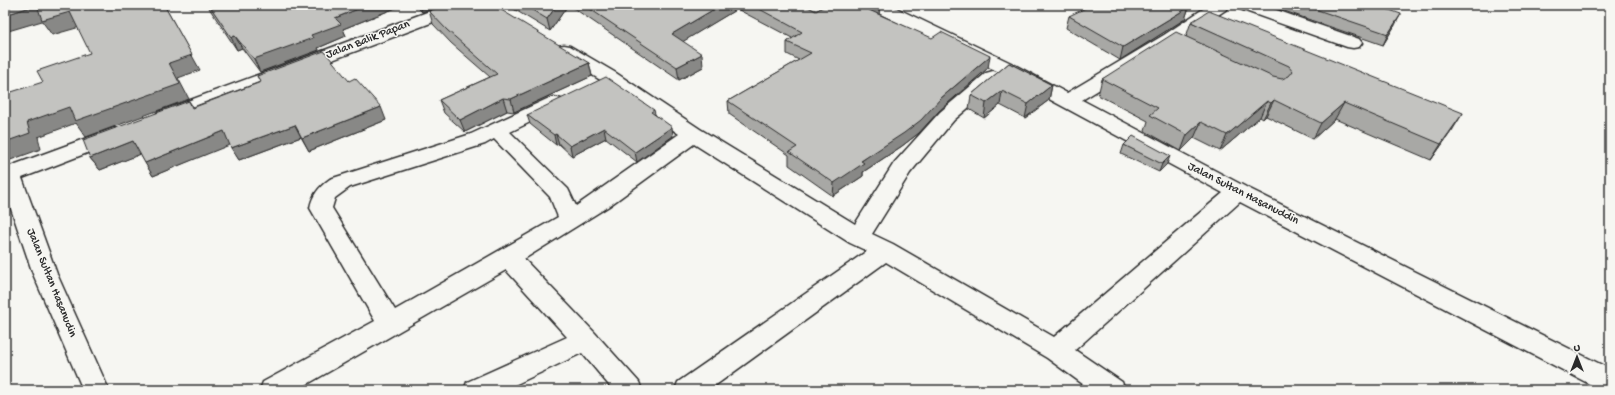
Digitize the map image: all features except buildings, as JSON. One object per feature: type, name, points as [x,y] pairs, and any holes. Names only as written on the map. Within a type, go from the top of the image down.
[{"type":"street","name":"Jalan Balik Papan","points":[[150,121],[462,5]]},
{"type":"street","name":"Jalan Sultan Hasanuddin","points":[[876,5],[1004,66],[1066,101],[1238,192],[1610,382]]},
{"type":"street","points":[[1066,101],[1222,5]]},
{"type":"street","points":[[1246,5],[1353,43]]},
{"type":"street","points":[[1170,38],[1191,48]]},
{"type":"street","points":[[550,41],[609,77],[693,134],[858,237],[886,250],[1056,351],[1112,390]]},
{"type":"street","points":[[858,237],[902,168],[948,116],[1004,66]]},
{"type":"street","points":[[390,324],[321,208],[322,201],[326,194],[342,182],[478,139],[609,77]]},
{"type":"street","points":[[7,175],[128,130]]},
{"type":"street","points":[[497,130],[560,194],[570,220]]},
{"type":"street","points":[[273,390],[508,257],[570,220],[650,166],[693,134]]},
{"type":"street","name":"Jalan Sultan Hasanudin","points":[[7,175],[45,274],[96,390]]},
{"type":"street","points":[[1056,351],[1238,192]]},
{"type":"street","points":[[688,390],[886,250]]},
{"type":"street","points":[[508,257],[586,340],[629,390]]},
{"type":"street","points":[[477,390],[586,340]]}]
